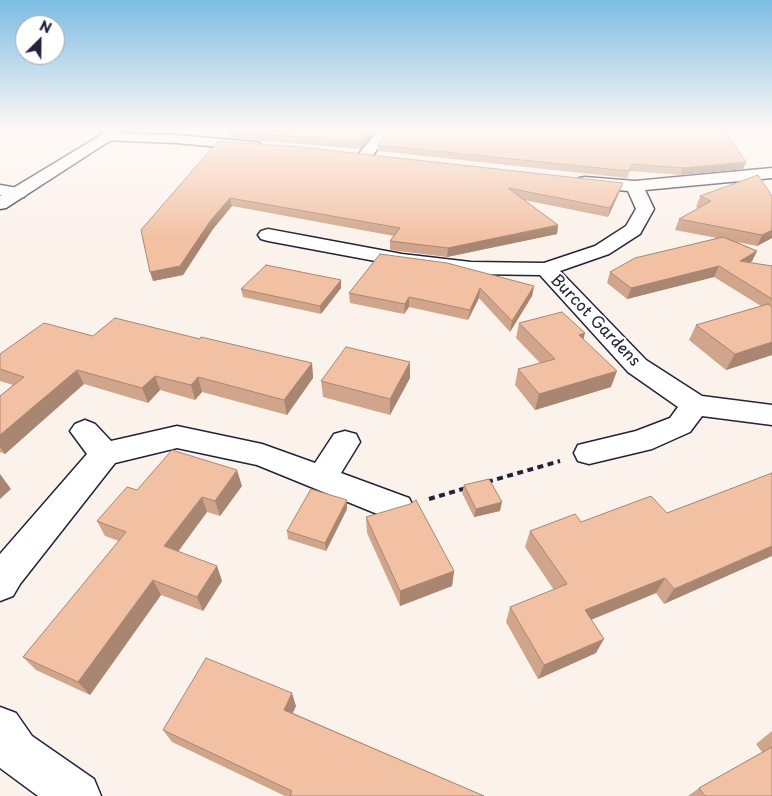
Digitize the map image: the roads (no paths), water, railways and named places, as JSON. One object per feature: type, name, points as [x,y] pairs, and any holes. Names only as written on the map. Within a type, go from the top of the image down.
[{"type":"street","points":[[0,204],[60,166]]},
{"type":"street","points":[[573,180],[635,186],[772,173]]},
{"type":"street","name":"Burcot Gardens","points":[[268,235],[402,260],[471,268],[546,269],[602,250],[633,230],[645,209],[635,186]]},
{"type":"street","points":[[0,190],[18,193]]},
{"type":"street","points":[[280,254],[295,240]]},
{"type":"street","name":"Burcot Gardens","points":[[546,269],[637,366],[695,405],[772,415]]},
{"type":"street","points":[[589,453],[642,441],[680,425],[695,405]]},
{"type":"street","points":[[0,584],[95,442],[177,437],[262,455],[397,508]]},
{"type":"street","points":[[322,478],[345,442]]},
{"type":"street","points":[[0,729],[16,752],[77,796]]}]
